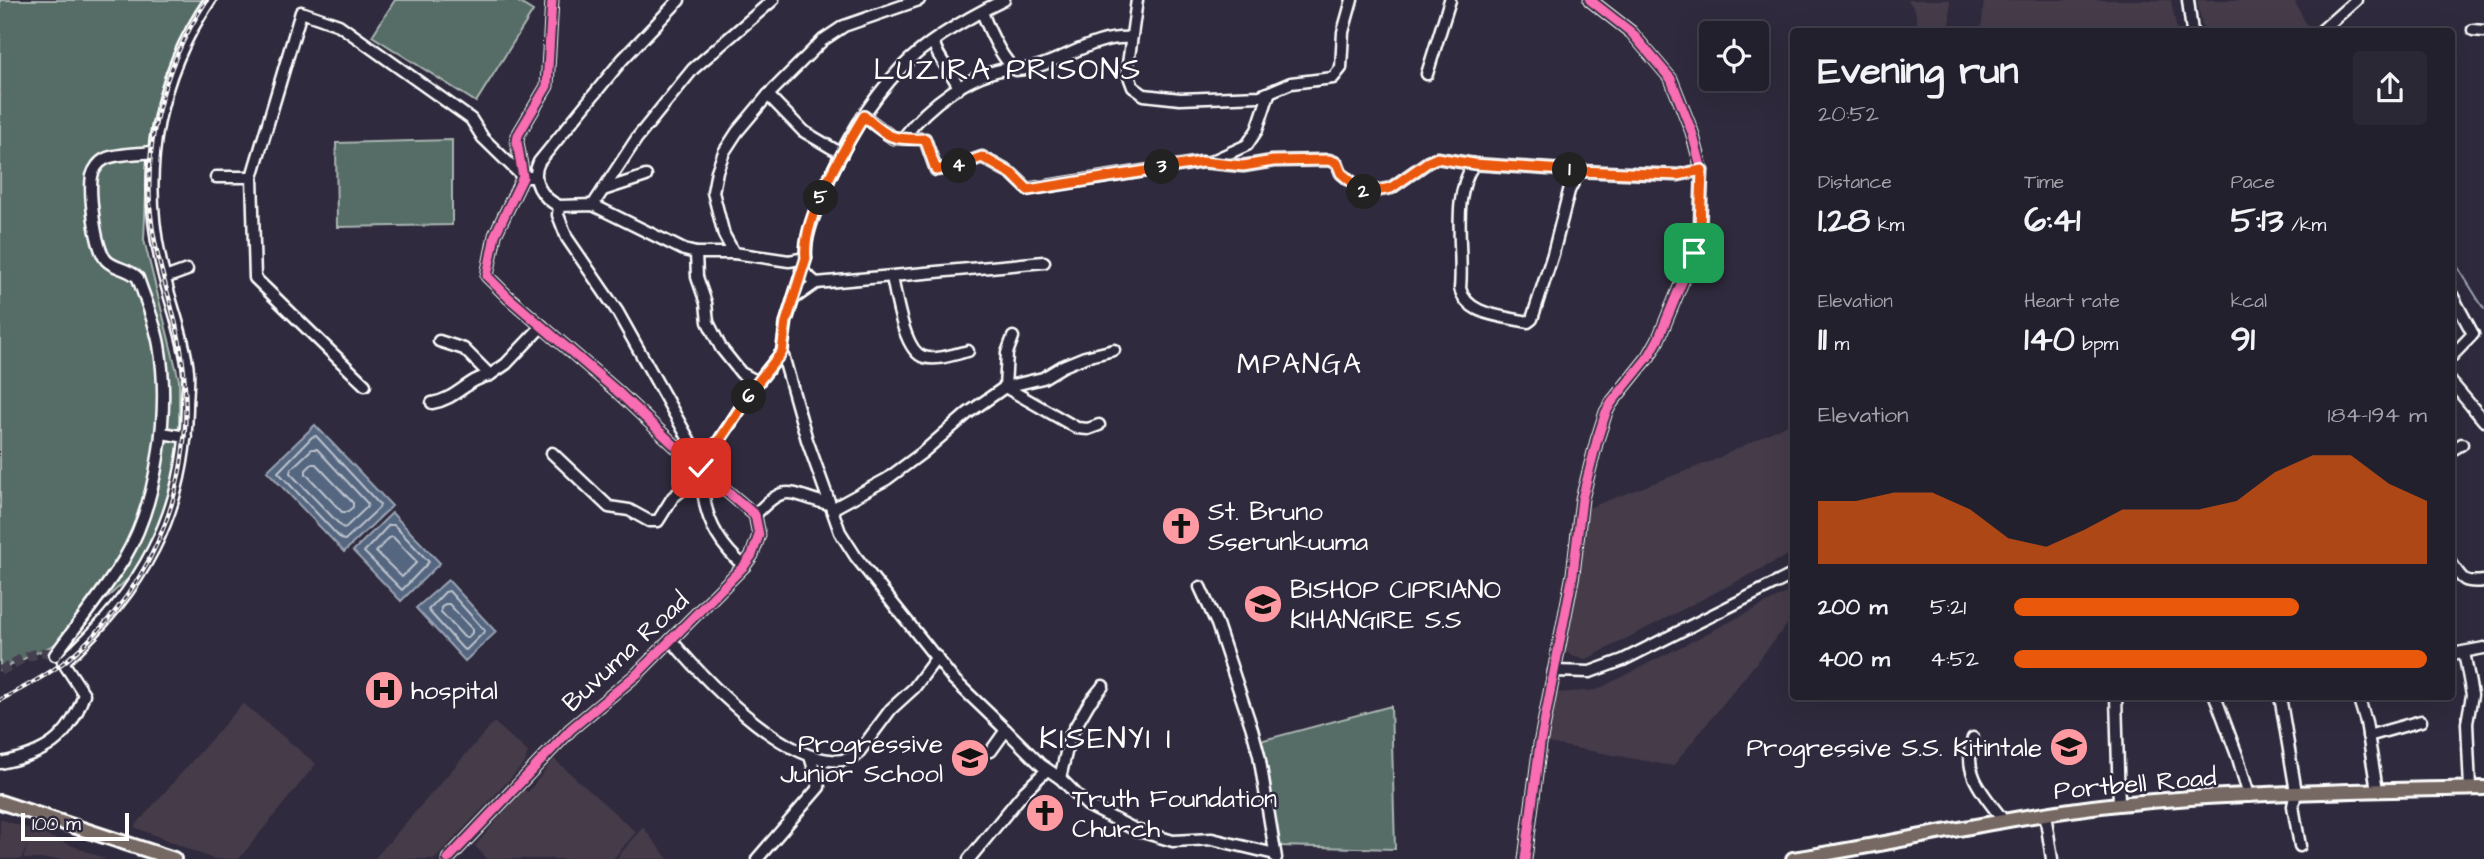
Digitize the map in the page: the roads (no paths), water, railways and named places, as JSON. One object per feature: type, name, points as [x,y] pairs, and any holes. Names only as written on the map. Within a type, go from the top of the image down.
[{"type":"main road","name":"Portbell Road","points":[[1793,859],[2045,814],[2119,804],[2296,792],[2484,788]]},
{"type":"main road","points":[[0,802],[174,859]]},
{"type":"street","points":[[0,763],[29,757],[49,747],[64,732],[79,709],[84,694],[63,662],[84,643],[122,600],[155,550],[180,475],[186,436],[188,371],[153,220],[153,152],[158,121],[177,56],[209,0]]},
{"type":"street","points":[[552,0],[547,86],[518,135],[523,177],[495,235],[487,276],[755,515],[773,498],[789,491],[830,506],[887,479],[968,413],[1006,387],[1043,379],[1063,366],[1085,357],[1114,350]]},
{"type":"street","points":[[679,0],[622,60],[539,162],[535,171],[544,195],[559,206],[593,205],[684,250],[696,253],[734,253],[789,261],[806,258]]},
{"type":"street","points":[[593,205],[637,138],[693,69],[773,0]]},
{"type":"street","points":[[734,253],[724,235],[713,191],[723,152],[737,132],[768,95],[823,40],[844,26],[919,0]]},
{"type":"street","points":[[1004,0],[985,7],[934,41],[902,67],[864,116],[842,154],[817,208],[805,247],[806,258],[796,297],[786,322],[782,352],[793,397],[840,532],[856,557],[953,679],[1047,770],[1060,778],[1087,805],[1136,830],[1173,841],[1212,839],[1276,856],[1252,729],[1217,624],[1200,587]]},
{"type":"street","points":[[1137,0],[1127,71],[1133,87],[1144,95],[1180,99],[1260,96],[1291,83],[1331,79],[1339,73],[1342,65],[1343,32],[1352,0]]},
{"type":"street","points":[[1427,74],[1450,0]]},
{"type":"street","points":[[1525,859],[1540,744],[1573,574],[1582,499],[1597,440],[1612,402],[1649,356],[1658,340],[1694,253],[1700,228],[1702,170],[1692,132],[1671,79],[1631,33],[1590,0]]},
{"type":"street","points":[[2188,0],[2192,28]]},
{"type":"street","points":[[2324,28],[2356,0]]},
{"type":"street","points":[[985,7],[993,40],[1016,71],[1035,67],[1109,39],[1131,38]]},
{"type":"street","points":[[365,385],[255,278],[252,177],[301,12],[340,24],[471,119],[483,138],[523,177],[536,177]]},
{"type":"street","points":[[934,41],[934,48],[954,74],[959,88]]},
{"type":"street","points":[[903,138],[933,104],[1010,63]]},
{"type":"street","points":[[1210,162],[1247,145],[1269,94]]},
{"type":"street","points":[[768,95],[803,131],[842,154]]},
{"type":"street","points":[[864,116],[889,136],[925,139],[936,170],[982,157],[1012,174],[1028,190],[1156,168],[1210,162],[1243,166],[1273,161],[1329,160],[1337,163],[1341,173],[1365,193],[1391,188],[1434,159],[1579,171],[1678,175],[1702,170]]},
{"type":"street","points":[[55,655],[109,582],[144,519],[162,433],[163,391],[159,343],[138,278],[132,272],[108,263],[102,254],[95,228],[92,186],[92,176],[97,165],[107,158],[153,152]]},
{"type":"street","points":[[1474,164],[1464,183],[1461,215],[1462,296],[1468,305],[1480,311],[1528,322],[1532,319],[1553,254],[1569,191],[1579,171]]},
{"type":"street","points":[[602,191],[646,176]]},
{"type":"street","points":[[216,177],[252,177]]},
{"type":"street","points":[[559,206],[558,215],[567,238],[617,311],[697,454],[704,500],[716,533],[729,553],[744,566]]},
{"type":"street","points":[[696,253],[697,277],[706,303],[708,322],[722,348],[741,373],[758,382]]},
{"type":"street","points":[[796,297],[816,283],[1044,262]]},
{"type":"street","points":[[165,278],[187,270]]},
{"type":"street","points":[[801,270],[816,283]]},
{"type":"street","points":[[892,277],[906,335],[916,353],[935,358],[968,351]]},
{"type":"street","points":[[2455,301],[2473,334],[2455,353]]},
{"type":"street","points":[[432,403],[454,397],[475,379],[490,375],[506,365],[542,326]]},
{"type":"street","points":[[1006,387],[1008,346],[1013,337]]},
{"type":"street","points":[[439,341],[464,349],[490,375]]},
{"type":"street","points":[[552,453],[609,507],[629,510],[649,521],[658,521],[673,497],[687,486],[701,468],[758,382],[782,352]]},
{"type":"street","points":[[1006,387],[1077,428],[1088,429],[1098,425]]},
{"type":"street","points":[[2455,387],[2484,421]]},
{"type":"street","points":[[162,433],[186,436]]},
{"type":"street","points":[[2455,448],[2462,444]]},
{"type":"street","name":"Buvuma Road","points":[[448,859],[571,729],[637,674],[744,566],[752,555],[759,535],[755,515]]},
{"type":"street","points":[[2455,568],[2463,580],[2471,583],[2484,581]]},
{"type":"street","points":[[1554,671],[1590,672],[1623,660],[1790,576]]},
{"type":"street","points":[[671,640],[693,666],[741,711],[794,750],[810,756],[840,759],[856,756],[891,709],[914,688],[937,657]]},
{"type":"street","points":[[2455,653],[2484,648]]},
{"type":"street","points":[[2464,652],[2472,695],[2467,723],[2470,789]]},
{"type":"street","points":[[1060,778],[1070,736],[1089,703],[1103,686]]},
{"type":"street","points":[[2116,700],[2119,804]]},
{"type":"street","points":[[2217,700],[2234,745],[2249,796]]},
{"type":"street","points":[[2281,700],[2296,792],[2293,806],[2300,846]]},
{"type":"street","points":[[2359,700],[2377,790]]},
{"type":"street","points":[[2368,736],[2421,721]]},
{"type":"street","points":[[991,751],[1006,730]]},
{"type":"street","points":[[1973,738],[1968,758],[1970,771],[2004,821]]},
{"type":"street","points":[[757,859],[819,787],[810,756]]},
{"type":"street","points":[[969,859],[1025,791],[1047,770]]},
{"type":"street","points":[[2045,814],[2052,859]]},
{"type":"water","points":[[315,425],[392,506],[344,552],[267,471]]},
{"type":"water","points":[[392,513],[440,563],[401,601],[353,551]]},
{"type":"water","points":[[448,580],[496,632],[465,661],[416,608]]},
{"type":"waterway","points":[[2455,263],[2484,309]]},
{"type":"tunnel","points":[[0,671],[38,653],[46,653],[60,659]]},
{"type":"railway","points":[[0,700],[60,665],[100,629],[127,596],[149,560],[166,522],[177,483],[184,442],[185,399],[177,327],[155,242],[149,179],[157,116],[165,85],[191,27],[207,0]]},
{"type":"place","name":"St. Bruno Sserunkuuma","points":[[1181,526]]},
{"type":"place","name":"BISHOP CIPRIANO KIHANGIRE S.S","points":[[1263,604]]},
{"type":"place","name":"hospital","points":[[384,690]]},
{"type":"place","name":"Progressive S.S. Kitintale","points":[[2069,747]]},
{"type":"place","name":"Progressive Junior School","points":[[970,758]]},
{"type":"place","name":"Truth Foundation Church","points":[[1045,813]]},
{"type":"district","name":"LUZIRA PRISONS","points":[[1008,69]]},
{"type":"district","name":"MPANGA","points":[[1300,363]]},
{"type":"district","name":"KISENYI I","points":[[1106,738]]}]
